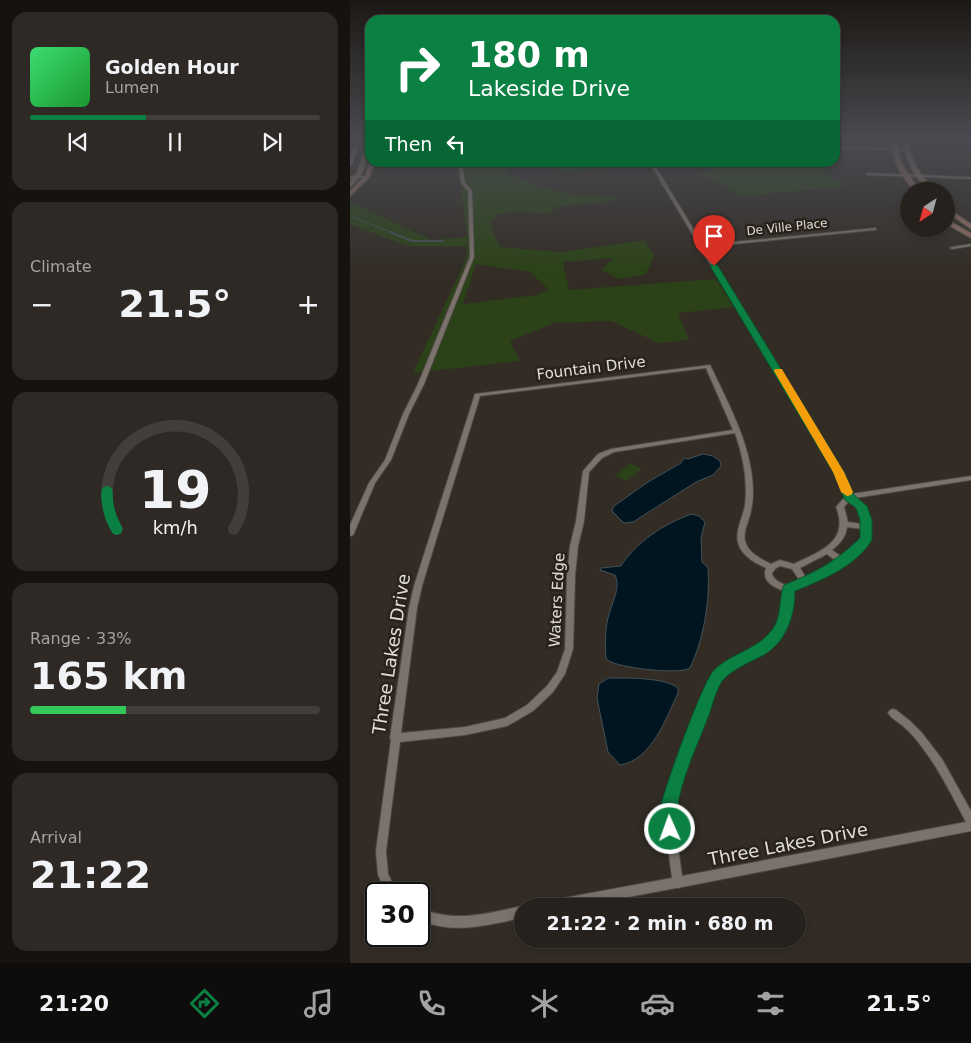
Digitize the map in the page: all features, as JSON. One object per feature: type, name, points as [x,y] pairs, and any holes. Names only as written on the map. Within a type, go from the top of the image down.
[{"type":"street","points":[[350,194],[361,184]]},
{"type":"street","points":[[350,533],[372,483],[388,460],[472,257],[470,191],[464,184]]},
{"type":"street","points":[[664,184],[838,472],[849,497],[862,506],[867,527],[866,540],[842,561],[823,574],[789,588],[780,587],[771,582],[768,574],[771,568],[780,563],[795,567],[802,578],[801,583]]},
{"type":"street","points":[[955,215],[971,227]]},
{"type":"street","points":[[955,226],[971,236]]},
{"type":"street","name":"De Ville Place","points":[[702,246],[874,229]]},
{"type":"street","points":[[952,248],[971,245]]},
{"type":"street","name":"Fountain Drive","points":[[477,395],[708,366],[737,431]]},
{"type":"street","name":"Three Lakes Drive","points":[[387,882],[383,875],[381,851],[413,608],[418,586],[477,395]]},
{"type":"street","points":[[737,431],[748,467],[750,485],[747,514],[741,534],[742,544],[747,552],[756,560],[771,568]]},
{"type":"street","name":"Waters Edge","points":[[395,738],[465,731],[506,722],[530,708],[561,674],[569,650],[568,613],[574,546],[580,521],[586,471],[590,464],[600,456],[626,447],[737,431]]},
{"type":"street","points":[[795,567],[827,550],[838,540],[844,524],[840,507],[849,497],[971,478]]},
{"type":"street","points":[[844,524],[867,527]]},
{"type":"street","points":[[827,550],[842,561]]},
{"type":"street","points":[[678,882],[668,812],[674,786],[718,676],[740,660],[760,650],[773,638],[781,628],[788,608],[789,588]]},
{"type":"street","points":[[893,713],[913,729],[931,749],[971,821]]},
{"type":"street","name":"Three Lakes Drive","points":[[595,898],[971,826]]},
{"type":"street","points":[[430,918],[460,924],[514,914]]},
{"type":"green space","points":[[461,184],[534,184],[576,195],[614,198],[619,200],[557,207],[549,214],[517,211],[497,215],[490,225],[500,247],[561,252],[645,240],[654,256],[646,274],[620,279],[601,270],[613,258],[563,262],[569,290],[716,279],[733,307],[678,313],[689,340],[659,343],[611,321],[554,323],[510,341],[520,361],[413,373],[466,259],[467,246],[407,246],[350,224],[350,202],[432,240],[467,237]],"holes":[[[476,264],[530,272],[548,289],[537,295],[463,304]]]},
{"type":"green space","points":[[721,184],[840,184],[843,187],[740,196]]},
{"type":"green space","points":[[630,463],[642,469],[627,481],[615,476]]},
{"type":"water","points":[[703,454],[713,456],[720,461],[721,466],[713,475],[696,482],[633,522],[624,523],[612,511],[614,506],[648,482],[681,463],[684,458],[688,459]]},
{"type":"water","points":[[692,514],[699,516],[705,522],[701,538],[702,562],[708,568],[708,581],[705,619],[699,644],[690,668],[674,671],[650,670],[615,664],[609,661],[606,658],[606,630],[617,580],[615,575],[600,570],[601,568],[621,566],[627,557],[652,534]]},
{"type":"water","points":[[608,678],[654,680],[672,684],[678,688],[678,693],[663,725],[649,747],[641,755],[620,765],[608,752],[597,698],[599,684]]},
{"type":"waterway","points":[[350,216],[393,233]]},
{"type":"waterway","points":[[390,232],[412,241],[443,241]]},
{"type":"slow traffic","points":[[778,371],[838,472],[847,492]]},
{"type":"route","points":[[670,829],[668,812],[674,786],[718,676],[740,660],[760,650],[773,638],[781,628],[788,608],[789,588],[823,574],[849,556],[866,540],[867,527],[862,506],[849,497],[838,472],[714,266]]}]
